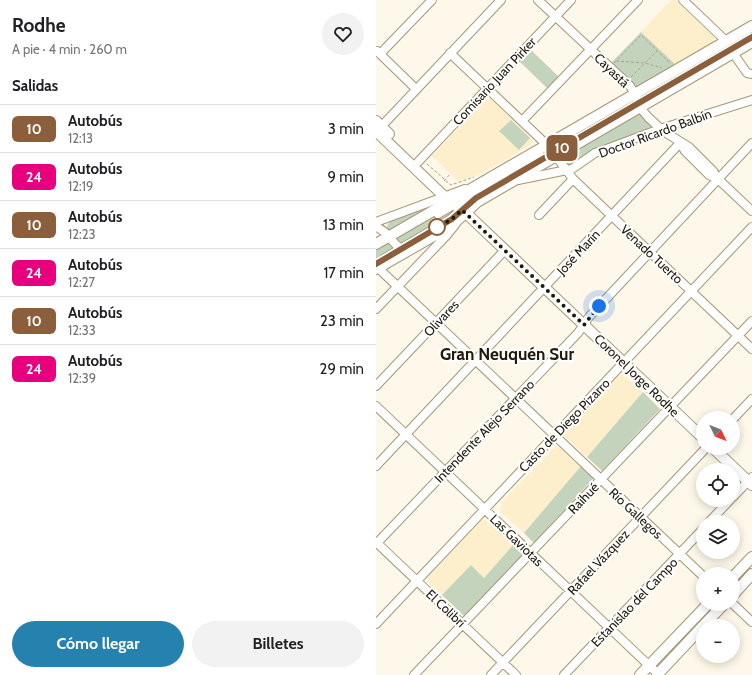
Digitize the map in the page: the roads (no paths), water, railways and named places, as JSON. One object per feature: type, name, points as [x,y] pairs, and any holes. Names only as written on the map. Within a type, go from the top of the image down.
[{"type":"main road","points":[[376,244],[388,236],[456,206],[477,202],[514,181],[556,156],[726,41],[752,26]]},
{"type":"main road","points":[[377,267],[447,229],[456,206],[475,181],[733,53],[752,42]]},
{"type":"main road","name":"Coronel Jorge Rodhe","points":[[377,128],[422,162],[456,206]]},
{"type":"main road","name":"Coronel Jorge Rodhe","points":[[377,128],[456,206],[505,250],[696,431]]},
{"type":"main road","points":[[721,455],[751,481]]},
{"type":"main road","points":[[740,570],[752,557]]},
{"type":"main road","points":[[740,587],[752,574]]},
{"type":"main road","points":[[640,675],[701,611]]},
{"type":"main road","points":[[710,619],[717,611]]},
{"type":"main road","points":[[658,675],[696,634]]},
{"type":"street","points":[[416,89],[378,53],[432,0]]},
{"type":"street","points":[[377,128],[501,0]]},
{"type":"street","name":"Cayastá","points":[[538,0],[628,84],[646,115],[660,129],[680,143],[682,149],[709,175],[718,179],[752,211]]},
{"type":"street","name":"Comisario Juan Pirker","points":[[422,162],[487,88],[571,0]]},
{"type":"street","points":[[522,121],[638,0]]},
{"type":"street","points":[[683,0],[726,41]]},
{"type":"street","points":[[376,222],[397,214],[456,206],[476,198],[752,31]]},
{"type":"street","points":[[638,100],[752,37]]},
{"type":"street","points":[[450,53],[546,145]]},
{"type":"street","points":[[733,53],[747,73],[751,75]]},
{"type":"street","name":"Doctor Ricardo Balbín","points":[[514,181],[575,168],[600,151],[660,129],[752,100]]},
{"type":"street","name":"José Marín","points":[[376,466],[680,143]]},
{"type":"street","name":"Intendente Alejo Serrano","points":[[377,542],[578,333],[587,319],[752,143]]},
{"type":"street","name":"Venado Tuerto","points":[[556,156],[573,180],[752,349]]},
{"type":"street","points":[[539,215],[573,180]]},
{"type":"street","points":[[456,206],[454,222],[405,249],[412,242],[456,206]]},
{"type":"street","points":[[377,267],[400,249],[452,219],[456,206]]},
{"type":"street","points":[[376,309],[446,236],[456,206]]},
{"type":"street","points":[[388,236],[385,226],[387,221],[397,214]]},
{"type":"street","points":[[376,227],[382,230],[400,249],[411,249]]},
{"type":"street","name":"Casto de Diego Pizarro","points":[[377,620],[417,580],[752,227]]},
{"type":"street","points":[[376,249],[388,236]]},
{"type":"street","name":"Olivares","points":[[376,386],[505,250]]},
{"type":"street","name":"Río Gallegos","points":[[377,267],[696,569]]},
{"type":"street","name":"Raihué","points":[[414,675],[752,321]]},
{"type":"street","points":[[740,412],[752,399]]},
{"type":"street","name":"Las Gaviotas","points":[[376,406],[658,675]]},
{"type":"street","name":"Rafael Vázquez","points":[[491,675],[699,455]]},
{"type":"street","points":[[740,491],[751,481]]},
{"type":"street","points":[[716,515],[723,507]]},
{"type":"street","name":"Estanislao del Campo","points":[[564,675],[696,537]]},
{"type":"street","name":"El Colibrí","points":[[377,542],[516,675]]},
{"type":"street","points":[[740,611],[752,622]]},
{"type":"district","name":"Gran Neuquén Sur","points":[[507,354]]}]
